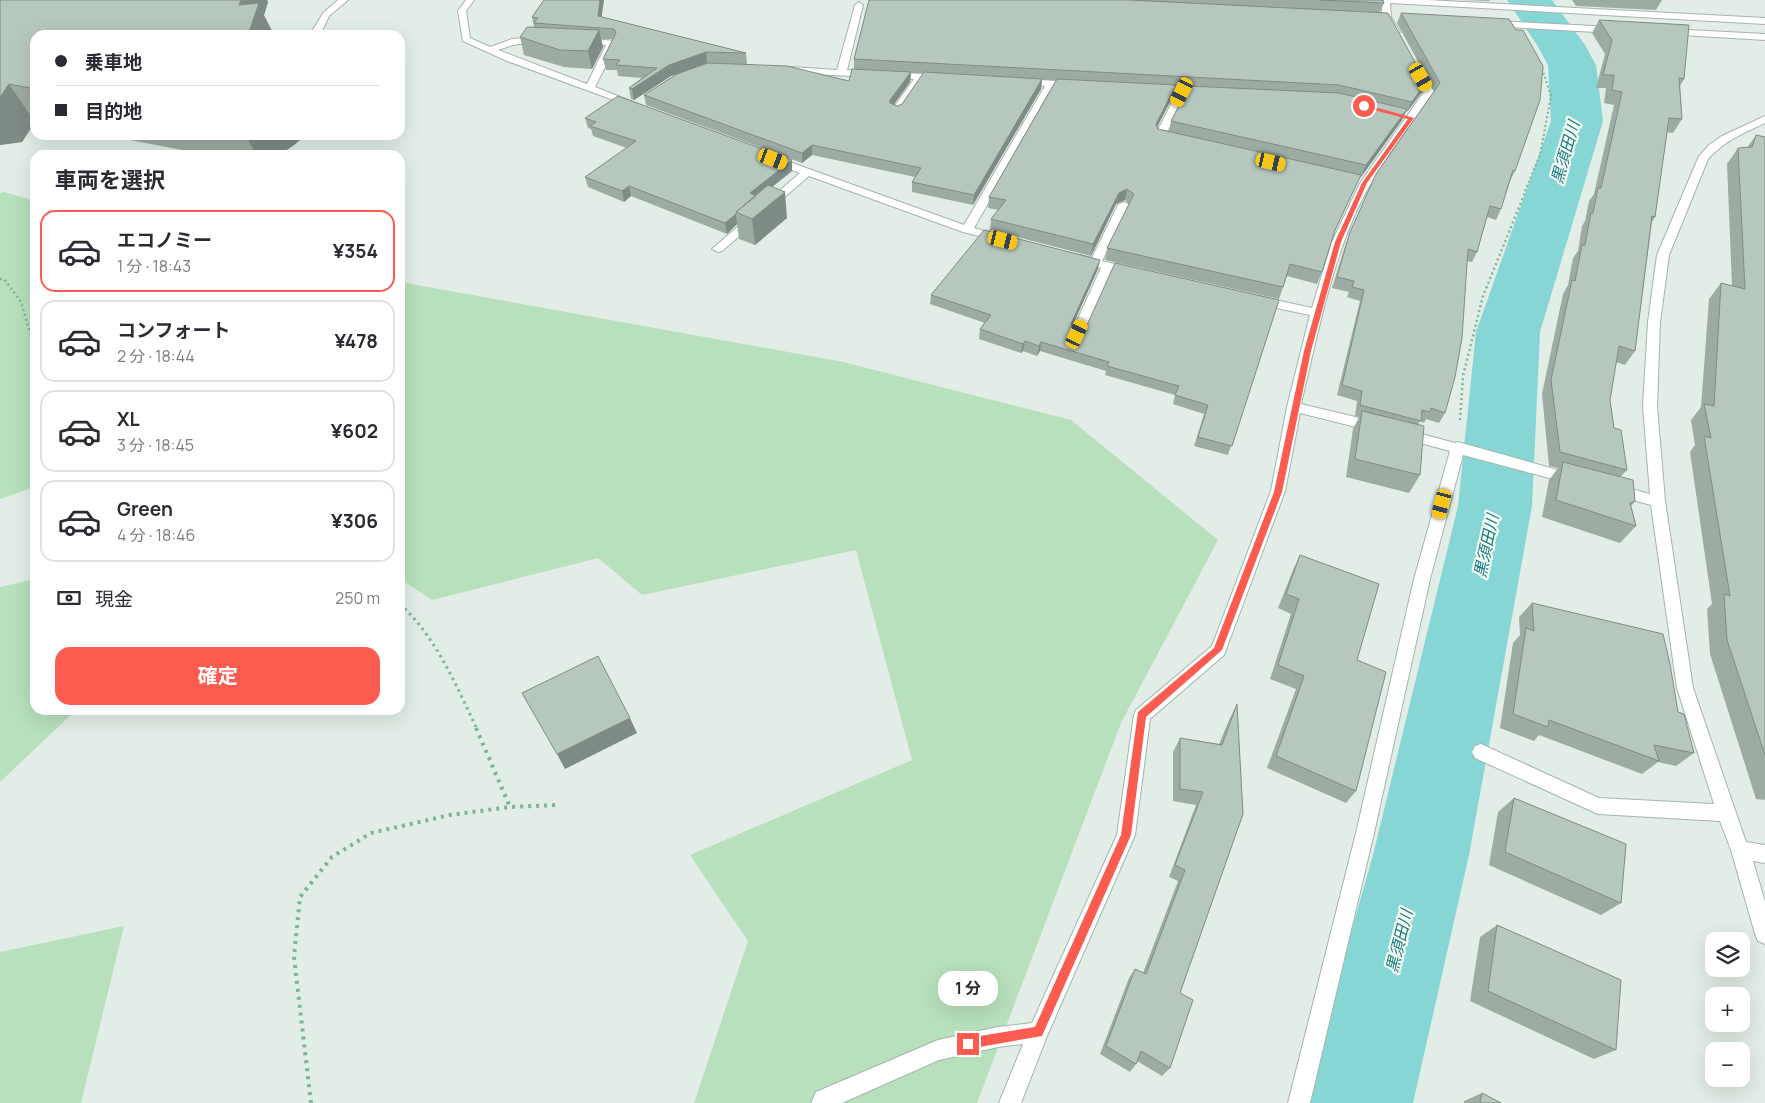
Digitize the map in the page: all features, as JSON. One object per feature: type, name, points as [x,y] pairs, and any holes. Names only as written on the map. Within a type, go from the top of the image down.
[{"type":"street","points":[[317,30],[319,22],[335,5],[344,0]]},
{"type":"street","points":[[470,0],[462,12],[466,38],[510,59],[642,105]]},
{"type":"street","points":[[1380,0],[1765,21]]},
{"type":"street","points":[[1010,1103],[1038,1032],[1126,835],[1142,715],[1218,650],[1278,492],[1294,407],[1317,313],[1338,242],[1360,182],[1407,117],[1429,92],[1387,17],[1385,0]]},
{"type":"street","points":[[841,73],[859,5]]},
{"type":"street","points":[[1485,23],[1626,30]]},
{"type":"street","points":[[1656,32],[1765,36]]},
{"type":"street","points":[[490,50],[525,40],[550,40]]},
{"type":"street","points":[[576,41],[612,43],[590,88]]},
{"type":"street","points":[[784,70],[951,78]]},
{"type":"street","points":[[896,111],[921,77]]},
{"type":"street","points":[[1011,82],[1079,86]]},
{"type":"street","points":[[967,230],[1051,84]]},
{"type":"street","points":[[1144,89],[1220,94]]},
{"type":"street","points":[[1182,92],[1160,136],[1188,142]]},
{"type":"street","points":[[1765,119],[1726,138],[1713,147],[1704,158],[1663,255],[1654,322],[1650,406],[1658,501],[1685,688],[1740,850],[1765,934]]},
{"type":"street","points":[[762,154],[967,230],[1013,242]]},
{"type":"street","points":[[718,248],[807,172]]},
{"type":"street","points":[[1096,263],[1124,205]]},
{"type":"street","points":[[1068,256],[1146,275]]},
{"type":"street","points":[[1077,334],[1108,266]]},
{"type":"street","points":[[1250,298],[1317,313]]},
{"type":"street","points":[[1294,407],[1458,447],[1532,469],[1658,501]]},
{"type":"street","points":[[1299,1103],[1365,833],[1422,579],[1458,447]]},
{"type":"street","points":[[1481,752],[1598,806],[1726,813]]},
{"type":"street","points":[[1740,850],[1765,854]]},
{"type":"street","points":[[822,1103],[824,1100],[938,1050],[998,1037],[1038,1032]]},
{"type":"path","points":[[1458,447],[1463,376],[1483,296],[1540,156],[1546,129],[1551,96],[1540,62]]},
{"type":"path","points":[[0,279],[4,279],[22,302],[30,332]]},
{"type":"path","points":[[405,608],[415,617],[439,652],[475,723],[510,807]]},
{"type":"path","points":[[311,1103],[294,957],[300,897],[332,857],[371,833],[450,815],[510,807],[557,805]]},
{"type":"green space","points":[[4,192],[30,200],[30,489],[0,499],[0,193]]},
{"type":"green space","points":[[405,283],[843,362],[1071,420],[1218,540],[1121,723],[977,1103],[694,1103],[748,941],[690,855],[912,760],[856,550],[642,595],[598,558],[432,600],[405,582]]},
{"type":"green space","points":[[30,580],[30,715],[71,715],[0,782],[0,587]]},
{"type":"green space","points":[[124,926],[81,1103],[0,1103],[0,952]]},
{"type":"building","points":[[0,0],[241,0],[239,5],[259,3],[250,30],[30,30],[30,88],[9,84],[0,97]]},
{"type":"building","points":[[544,0],[600,0],[598,16],[746,53],[706,52],[669,65],[632,89],[629,88],[657,68],[616,65],[620,60],[603,59],[616,33],[614,29],[534,23],[538,18],[532,17]]},
{"type":"building","points":[[869,0],[1129,0],[1388,13],[1426,82],[1412,102],[1339,85],[854,59]]},
{"type":"building","points":[[1320,0],[1383,0],[1384,3]]},
{"type":"building","points":[[1401,13],[1509,19],[1516,30],[1523,30],[1543,66],[1540,100],[1515,171],[1513,170],[1501,209],[1490,206],[1477,252],[1468,249],[1462,338],[1455,377],[1445,413],[1431,408],[1430,412],[1422,410],[1421,421],[1360,405],[1362,391],[1342,385],[1364,290],[1352,287],[1354,281],[1337,277],[1350,232],[1376,174],[1440,83]]},
{"type":"building","points":[[1599,20],[1689,25],[1684,79],[1679,78],[1682,119],[1669,118],[1655,217],[1652,216],[1635,351],[1619,346],[1610,400],[1614,428],[1621,430],[1627,470],[1560,452],[1551,380],[1572,280],[1575,281],[1582,245],[1585,245],[1598,188],[1601,188],[1622,92],[1612,90],[1614,75],[1603,75],[1612,40]]},
{"type":"building","points":[[527,27],[599,30],[588,51],[560,50],[520,37]]},
{"type":"building","points":[[708,63],[787,66],[849,81],[852,69],[911,72],[890,100],[890,103],[897,106],[902,104],[924,72],[1042,79],[974,195],[912,182],[921,168],[812,145],[802,153],[644,95],[677,74]]},
{"type":"building","points":[[1057,79],[1176,85],[1156,124],[1158,129],[1361,175],[1335,230],[1322,272],[1290,264],[1283,287],[1107,248],[1134,194],[1127,189],[1119,193],[1093,244],[991,219],[1006,200],[989,197]]},
{"type":"building","points":[[1189,86],[1339,93],[1407,109],[1366,165],[1171,121]]},
{"type":"building","points":[[618,96],[792,160],[750,193],[756,196],[725,223],[629,186],[622,191],[585,177],[636,141],[590,126],[596,122],[585,118]]},
{"type":"building","points":[[1756,135],[1765,137],[1765,755],[1727,640],[1724,594],[1730,596],[1704,436],[1711,438],[1704,404],[1714,406],[1721,283],[1745,289],[1738,148],[1752,147]]},
{"type":"building","points":[[768,185],[785,192],[752,219],[736,212]]},
{"type":"building","points":[[984,230],[1100,260],[1071,324],[1073,329],[1078,330],[1087,325],[1115,263],[1279,300],[1232,446],[1198,437],[1208,405],[1175,395],[1179,386],[1107,366],[1109,362],[1041,342],[1039,346],[1025,341],[1023,344],[980,329],[991,315],[931,295]]},
{"type":"building","points":[[1362,411],[1424,426],[1420,475],[1355,459]]},
{"type":"building","points":[[1563,462],[1633,480],[1635,501],[1630,503],[1636,526],[1556,500]]},
{"type":"building","points":[[1300,555],[1379,584],[1357,660],[1386,672],[1356,791],[1276,756],[1304,676],[1278,665],[1299,599],[1286,594]]},
{"type":"building","points":[[1532,603],[1663,634],[1678,712],[1684,714],[1694,753],[1654,745],[1659,761],[1549,720],[1548,727],[1513,714],[1526,628],[1534,631]]},
{"type":"building","points":[[598,656],[630,718],[557,754],[522,693]]},
{"type":"building","points":[[1237,704],[1243,814],[1180,993],[1193,1000],[1170,1068],[1141,1051],[1136,1064],[1106,1046],[1135,969],[1146,974],[1185,870],[1175,865],[1203,792],[1180,789],[1180,738],[1222,745]]},
{"type":"building","points":[[1514,798],[1626,844],[1621,903],[1505,852]]},
{"type":"building","points":[[1497,925],[1621,980],[1616,1050],[1488,991]]},
{"type":"building","points":[[1482,1093],[1501,1103],[1480,1103]]},
{"type":"waterway","name":"黒須田川","points":[[1358,1103],[1421,855],[1495,506],[1508,332],[1577,121],[1572,65],[1561,45],[1529,0]]},
{"type":"route","points":[[968,1044],[998,1037],[1038,1032],[1126,835],[1142,715],[1218,650],[1278,492],[1294,407],[1317,313],[1338,242],[1365,183],[1411,118],[1364,106]]}]
